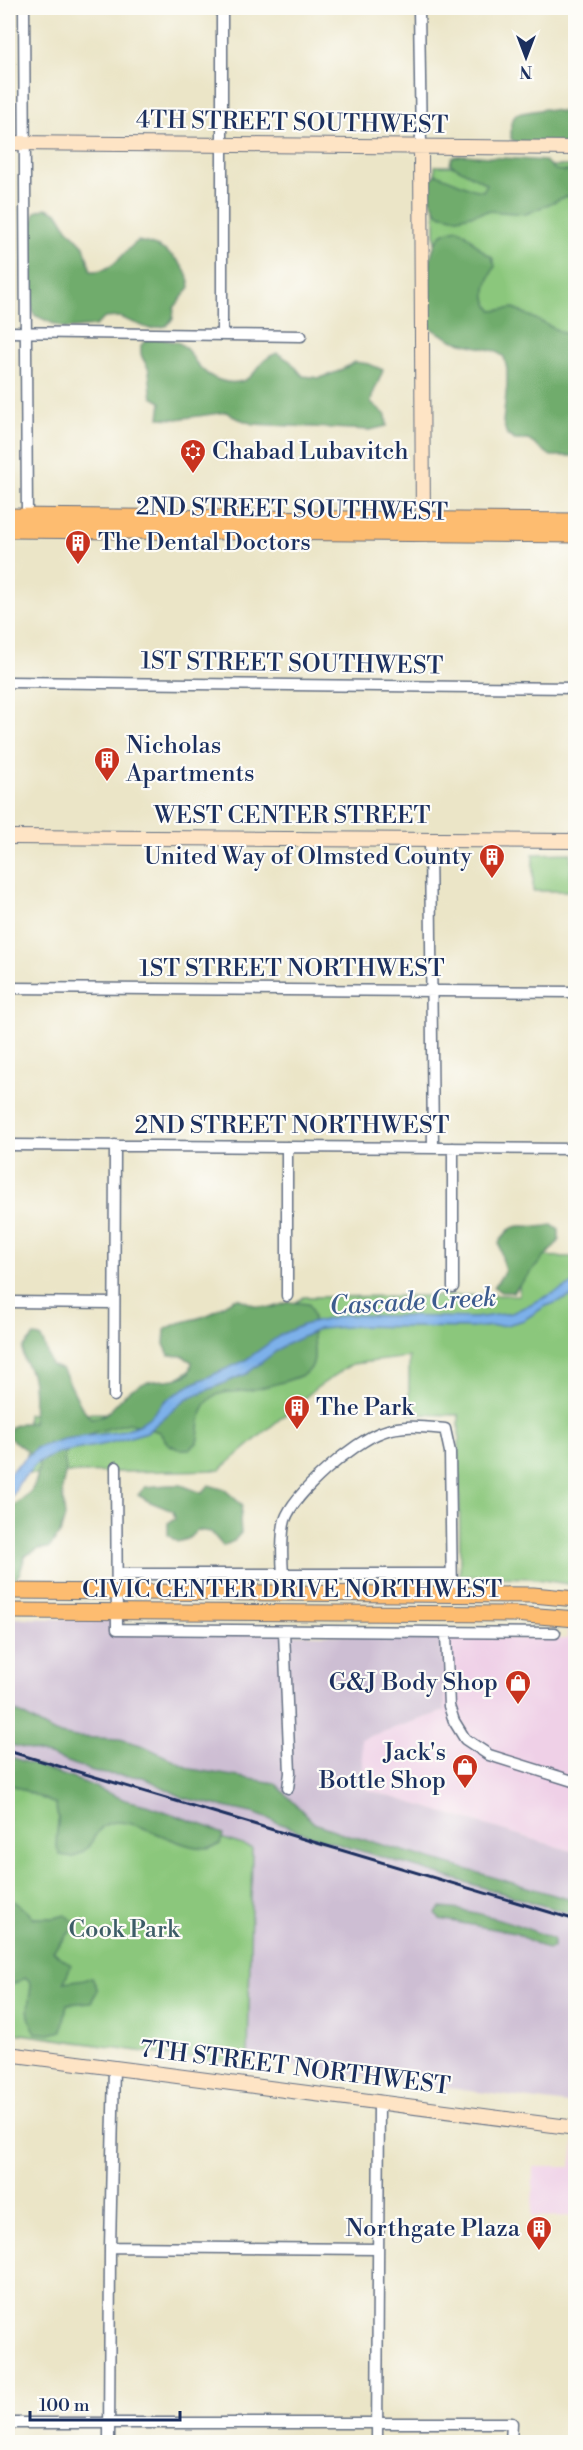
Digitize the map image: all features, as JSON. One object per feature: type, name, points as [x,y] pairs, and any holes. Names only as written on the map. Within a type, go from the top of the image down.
[{"type":"main road","name":"2ND STREET SOUTHWEST","points":[[8,516],[27,523],[423,527],[576,535]]},
{"type":"main road","name":"2ND STREET SOUTHWEST","points":[[423,527],[576,521]]},
{"type":"main road","name":"2ND STREET SOUTHWEST","points":[[8,530],[27,523]]},
{"type":"main road","name":"CIVIC CENTER DRIVE NORTHWEST","points":[[8,1591],[533,1595],[576,1599]]},
{"type":"main road","name":"CIVIC CENTER DRIVE NORTHWEST","points":[[8,1611],[514,1614],[576,1619]]},
{"type":"street","points":[[24,8],[27,523]]},
{"type":"street","points":[[222,8],[222,333]]},
{"type":"street","points":[[420,8],[423,527]]},
{"type":"street","name":"4TH STREET SOUTHWEST","points":[[8,143],[223,143],[576,148]]},
{"type":"street","points":[[8,332],[222,333],[301,336]]},
{"type":"street","name":"1ST STREET SOUTHWEST","points":[[8,682],[576,688]]},
{"type":"street","name":"WEST CENTER STREET","points":[[8,837],[576,841]]},
{"type":"street","points":[[430,839],[433,1148]]},
{"type":"street","name":"1ST STREET NORTHWEST","points":[[8,988],[576,992]]},
{"type":"street","name":"2ND STREET NORTHWEST","points":[[8,1145],[576,1149]]},
{"type":"street","points":[[114,1396],[115,1145]]},
{"type":"street","points":[[287,1147],[287,1296]]},
{"type":"street","points":[[453,1148],[453,1287]]},
{"type":"street","points":[[8,1302],[114,1302]]},
{"type":"street","points":[[283,1575],[285,1521],[298,1500],[322,1473],[352,1449],[381,1432],[408,1426],[445,1429],[450,1452],[452,1594]]},
{"type":"street","points":[[116,1467],[117,1629],[446,1634],[555,1633]]},
{"type":"street","points":[[117,1574],[451,1575]]},
{"type":"street","points":[[284,1632],[290,1773],[288,1788]]},
{"type":"street","points":[[446,1634],[449,1706],[454,1721],[465,1738],[489,1755],[576,1782]]},
{"type":"street","name":"7TH STREET NORTHWEST","points":[[8,2054],[576,2128]]},
{"type":"street","points":[[109,2442],[114,2067]]},
{"type":"street","points":[[377,2442],[379,2101]]},
{"type":"street","points":[[110,2247],[378,2249]]},
{"type":"street","points":[[8,2423],[512,2423],[512,2442]]},
{"type":"shaded area","points":[[8,1618],[113,1620],[113,1631],[443,1637],[445,1711],[361,1739],[365,1789],[575,1852],[575,1901],[314,1823],[295,1806],[286,1793],[258,1780],[191,1769],[144,1746],[98,1737],[76,1737],[55,1733],[33,1723],[8,1707]]},
{"type":"shaded area","points":[[568,1628],[575,1629],[575,1852],[365,1789],[360,1739],[445,1711],[443,1637],[567,1639]]},
{"type":"shaded area","points":[[8,1744],[105,1774],[142,1777],[160,1787],[252,1813],[311,1836],[575,1915],[575,2105],[248,2061],[252,1848],[222,1839],[223,1835],[211,1828],[150,1806],[125,1800],[83,1782],[8,1756]]},
{"type":"shaded area","points":[[575,2138],[575,2216],[532,2217],[533,2167],[571,2167]]},
{"type":"green space","points":[[545,109],[563,112],[575,120],[575,153],[522,146],[511,139],[511,123],[516,114]]},
{"type":"green space","points":[[464,155],[545,161],[555,170],[575,172],[575,201],[567,196],[526,214],[488,211],[458,218],[439,214],[430,198],[429,190],[430,180],[437,174],[483,191],[487,184],[450,164],[452,157]]},
{"type":"green space","points":[[435,166],[575,166],[575,418],[520,327],[435,327]]},
{"type":"green space","points":[[46,208],[58,213],[67,228],[84,246],[91,271],[112,265],[138,241],[165,250],[179,262],[190,287],[174,308],[173,319],[166,326],[150,329],[119,317],[105,318],[95,326],[65,329],[34,315],[29,291],[31,236],[35,212]]},
{"type":"green space","points":[[458,229],[492,257],[495,266],[487,283],[486,295],[493,311],[514,308],[575,339],[573,388],[576,403],[575,456],[551,456],[528,440],[515,440],[507,435],[503,422],[507,385],[504,357],[495,351],[454,341],[430,328],[428,282],[434,247],[442,235]]},
{"type":"green space","points":[[160,339],[182,345],[202,370],[226,382],[245,380],[266,359],[277,353],[290,361],[303,376],[320,378],[355,362],[369,364],[383,370],[371,402],[386,415],[387,426],[370,430],[253,424],[227,412],[177,419],[159,418],[161,402],[152,397],[149,370],[142,358],[141,345],[147,340]]},
{"type":"green space","points":[[571,853],[571,891],[533,891],[533,854]]},
{"type":"green space","points":[[552,1225],[559,1230],[559,1241],[513,1292],[501,1292],[494,1287],[505,1271],[499,1243],[505,1234],[516,1226]]},
{"type":"green space","points":[[520,1256],[575,1257],[575,1585],[530,1578],[460,1576],[459,1415],[409,1414],[409,1357],[352,1364],[315,1389],[220,1470],[27,1474],[27,1414],[123,1413],[304,1297],[519,1295]]},
{"type":"green space","points":[[238,1298],[256,1306],[271,1308],[289,1302],[309,1304],[313,1317],[314,1353],[310,1370],[276,1384],[213,1397],[202,1412],[197,1443],[189,1449],[178,1449],[168,1444],[159,1432],[129,1423],[95,1432],[68,1448],[64,1458],[66,1469],[62,1489],[65,1517],[60,1534],[49,1548],[38,1549],[25,1556],[20,1573],[11,1585],[8,1585],[8,1514],[31,1490],[36,1480],[39,1464],[39,1459],[8,1437],[11,1427],[21,1423],[33,1423],[33,1386],[31,1374],[24,1359],[23,1348],[34,1336],[40,1337],[51,1365],[63,1370],[81,1406],[91,1418],[98,1417],[109,1411],[127,1393],[140,1385],[175,1379],[190,1373],[192,1362],[182,1356],[169,1355],[164,1344],[165,1330],[176,1324],[206,1316],[227,1302]]},
{"type":"green space","points":[[181,1485],[202,1493],[209,1485],[225,1490],[242,1505],[241,1533],[234,1541],[223,1546],[211,1532],[197,1530],[188,1539],[177,1542],[168,1535],[168,1523],[175,1519],[173,1511],[138,1495],[145,1487]]},
{"type":"green space","points":[[8,1707],[55,1733],[76,1737],[120,1739],[144,1746],[191,1769],[275,1783],[314,1823],[575,1901],[575,1915],[311,1836],[256,1814],[184,1798],[143,1777],[105,1774],[8,1744]]},
{"type":"green space","points":[[8,1756],[83,1782],[125,1800],[150,1806],[211,1828],[223,1835],[220,1844],[208,1848],[194,1847],[132,1824],[119,1822],[103,1826],[86,1849],[74,1857],[60,1855],[56,1841],[58,1820],[55,1804],[8,1783]]},
{"type":"green space","name":"Cook Park","points":[[8,1769],[252,1848],[248,2061],[200,2060],[8,2032]]},
{"type":"green space","points":[[8,1897],[33,1918],[55,1918],[65,1915],[77,1924],[53,1951],[71,1965],[64,1982],[92,1978],[98,1990],[91,2002],[67,2004],[62,2031],[50,2034],[36,2033],[29,2014],[31,1985],[28,1979],[25,1978],[12,1985],[8,1984]]},
{"type":"green space","points":[[441,1908],[470,1912],[512,1923],[553,1939],[553,1947],[548,1950],[515,1933],[440,1919],[436,1913]]},
{"type":"water","points":[[575,1283],[575,1295],[544,1307],[524,1320],[506,1325],[471,1328],[356,1326],[319,1329],[283,1346],[246,1374],[186,1399],[147,1432],[106,1444],[58,1453],[38,1462],[19,1483],[8,1505],[8,1474],[36,1448],[64,1439],[118,1432],[138,1425],[151,1416],[166,1400],[190,1385],[244,1361],[282,1334],[303,1325],[346,1315],[475,1318],[512,1313]]},
{"type":"railway","points":[[8,1751],[576,1920]]},
{"type":"place","name":"Chabad Lubavitch","points":[[193,475]]},
{"type":"place","name":"The Dental Doctors","points":[[78,566]]},
{"type":"place","name":"Nicholas Apartments","points":[[107,783]]},
{"type":"place","name":"United Way of Olmsted County","points":[[492,880]]},
{"type":"place","name":"The Park","points":[[297,1431]]},
{"type":"place","name":"G&J Body Shop","points":[[518,1706]]},
{"type":"place","name":"Jack's Bottle Shop","points":[[465,1790]]},
{"type":"place","name":"Northgate Plaza","points":[[539,2252]]},
{"type":"water label","name":"Cascade Creek","points":[[413,1302]]}]
